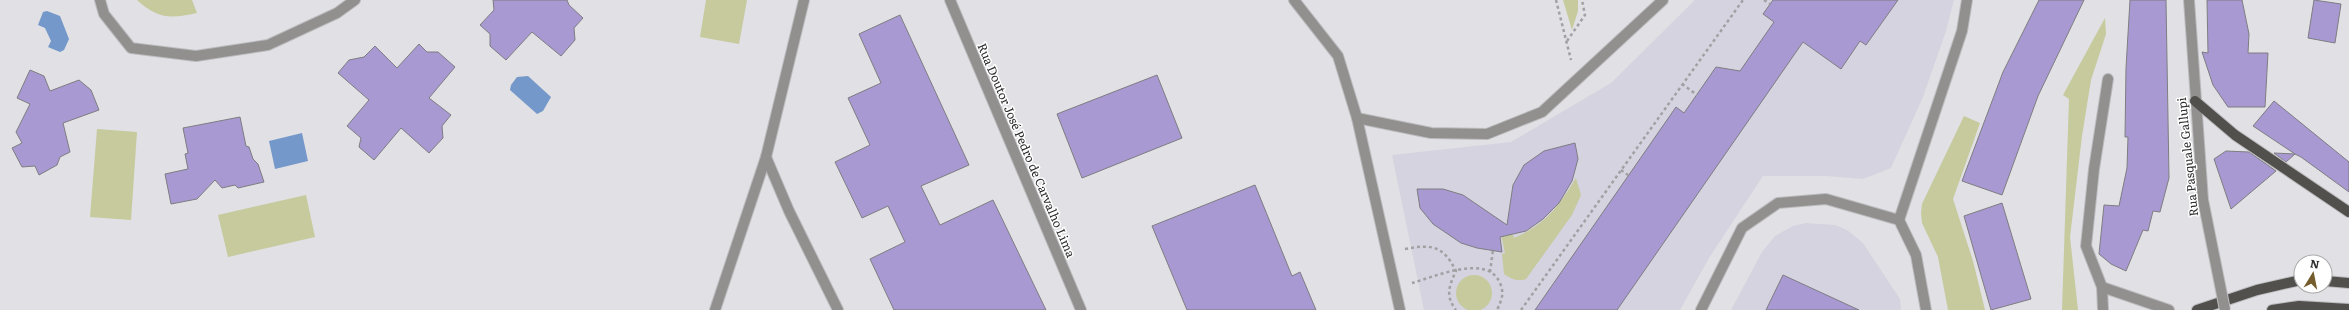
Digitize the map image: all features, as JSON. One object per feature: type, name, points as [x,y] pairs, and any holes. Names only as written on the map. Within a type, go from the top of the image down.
[{"type":"main road","points":[[2194,101],[2235,135],[2349,212]]},
{"type":"main road","points":[[2197,310],[2257,290],[2293,282]]},
{"type":"main road","points":[[2333,282],[2349,283]]},
{"type":"main road","points":[[2272,310],[2299,306],[2349,309]]},
{"type":"street","points":[[100,0],[104,14],[131,48],[196,56],[268,45],[337,13],[355,0]]},
{"type":"street","points":[[715,310],[766,157],[804,0]]},
{"type":"street","name":"Rua Doutor José Pedro de Carvalho Lima","points":[[950,0],[1081,310]]},
{"type":"street","points":[[1294,0],[1338,56],[1357,118],[1400,310]]},
{"type":"street","points":[[1357,118],[1431,133],[1487,134],[1542,112],[1663,0]]},
{"type":"street","points":[[1926,310],[1916,255],[1899,220],[1962,31],[1967,0]]},
{"type":"street","name":"Rua Pasquale Gallupi","points":[[2189,0],[2194,101],[2203,200],[2225,310]]},
{"type":"street","points":[[2103,310],[2102,287],[2086,246],[2094,169],[2108,79]]},
{"type":"street","points":[[766,157],[789,211],[838,310]]},
{"type":"street","points":[[1701,310],[1742,228],[1778,203],[1826,199],[1899,220]]},
{"type":"street","points":[[2102,287],[2169,310]]},
{"type":"path","points":[[1556,0],[1576,81]]},
{"type":"path","points":[[1567,41],[1585,16],[1582,0]]},
{"type":"path","points":[[1521,310],[1743,0]]},
{"type":"path","points":[[1764,0],[1770,4]]},
{"type":"path","points":[[1682,84],[1696,95]]},
{"type":"path","points":[[1621,170],[1628,175]]},
{"type":"path","points":[[1387,252],[1426,245],[1432,246],[1446,255],[1456,271]]},
{"type":"path","points":[[1490,272],[1493,250]]},
{"type":"path","points":[[1394,288],[1470,267],[1490,272],[1497,278],[1504,291],[1504,296],[1497,310]]},
{"type":"path","points":[[1456,271],[1448,290],[1451,304],[1456,310]]},
{"type":"shaded area","points":[[1695,0],[1954,0],[1946,31],[1923,97],[1891,168],[1863,179],[1827,176],[1763,176],[1709,258],[1680,310],[1424,310],[1392,155],[1511,142],[1611,83]]},
{"type":"shaded area","points":[[1806,223],[1835,225],[1847,230],[1863,243],[1900,299],[1901,310],[1731,310],[1762,252],[1775,236],[1793,226]]},
{"type":"green space","points":[[137,0],[192,0],[197,13],[172,17],[165,16],[151,11]]},
{"type":"green space","points":[[706,0],[747,0],[739,44],[700,37]]},
{"type":"green space","points":[[1563,0],[1578,0],[1578,11],[1572,30]]},
{"type":"green space","points":[[2105,18],[2106,34],[2091,80],[2082,136],[2070,237],[2078,310],[2062,310],[2069,99],[2063,95]]},
{"type":"green space","points":[[1964,116],[1980,123],[1953,199],[1973,261],[1985,310],[1948,310],[1938,257],[1922,223],[1922,204]]},
{"type":"green space","points":[[97,129],[137,132],[131,220],[90,217]]},
{"type":"green space","points":[[1576,178],[1581,195],[1572,215],[1526,279],[1515,280],[1504,274],[1502,254],[1505,253],[1501,234],[1512,232],[1514,238],[1525,233],[1543,221],[1564,197]]},
{"type":"green space","points":[[306,195],[315,237],[228,257],[218,215]]},
{"type":"green space","points":[[1478,275],[1487,280],[1491,286],[1491,300],[1487,306],[1478,311],[1470,311],[1461,306],[1457,300],[1456,289],[1461,280],[1467,276]]},
{"type":"water","points":[[47,11],[60,16],[69,39],[64,50],[60,52],[48,47],[51,41],[45,28],[38,25],[43,12]]},
{"type":"water","points":[[528,76],[551,97],[543,111],[537,114],[510,90],[511,85],[517,77]]},
{"type":"water","points":[[302,133],[308,161],[275,169],[269,141]]},
{"type":"building","points":[[493,0],[567,0],[569,5],[583,18],[574,28],[575,40],[561,56],[532,32],[506,60],[490,46],[490,34],[480,25],[494,10]]},
{"type":"building","points":[[1773,0],[1898,0],[1866,45],[1860,41],[1841,69],[1803,42],[1617,310],[1535,310],[1676,107],[1684,113],[1716,67],[1740,71],[1774,22],[1763,14]]},
{"type":"building","points":[[2039,0],[2084,0],[2038,96],[2002,195],[1962,181],[2003,72]]},
{"type":"building","points":[[2130,0],[2166,0],[2169,178],[2160,212],[2153,211],[2148,231],[2143,230],[2126,271],[2111,264],[2099,254],[2104,205],[2119,206],[2127,168],[2128,137],[2125,137],[2126,68]]},
{"type":"building","points":[[2207,0],[2242,0],[2249,34],[2248,53],[2268,53],[2265,107],[2228,107],[2213,85],[2202,52],[2208,53]]},
{"type":"building","points":[[2314,0],[2341,4],[2335,43],[2308,38]]},
{"type":"building","points":[[900,15],[969,165],[921,186],[940,225],[993,200],[1046,310],[894,310],[870,259],[905,242],[888,206],[862,218],[835,162],[870,145],[848,98],[881,83],[859,34]]},
{"type":"building","points":[[419,44],[427,52],[438,52],[455,67],[429,98],[451,115],[442,126],[443,138],[429,153],[401,128],[374,160],[359,147],[361,138],[347,126],[369,100],[338,73],[349,60],[364,57],[375,46],[397,68]]},
{"type":"building","points":[[30,70],[44,76],[50,91],[79,80],[91,90],[99,110],[63,123],[70,152],[60,157],[57,165],[39,175],[35,166],[22,167],[12,148],[22,143],[16,132],[30,104],[17,98]]},
{"type":"building","points":[[1157,75],[1182,138],[1082,178],[1057,114]]},
{"type":"building","points":[[2274,101],[2349,162],[2349,192],[2301,157],[2253,126]]},
{"type":"building","points":[[240,117],[246,146],[249,147],[253,159],[258,164],[264,182],[238,188],[235,185],[222,188],[215,180],[197,199],[171,204],[165,174],[188,169],[185,154],[188,153],[183,128]]},
{"type":"building","points":[[1575,143],[1578,159],[1572,181],[1559,203],[1543,219],[1526,231],[1500,237],[1502,252],[1477,248],[1461,243],[1433,224],[1420,208],[1417,189],[1443,189],[1463,195],[1507,225],[1513,185],[1524,165],[1544,151]]},
{"type":"building","points":[[2226,151],[2249,152],[2276,171],[2231,209],[2214,159]]},
{"type":"building","points":[[2274,153],[2295,154],[2286,162]]},
{"type":"building","points":[[1255,185],[1292,276],[1300,272],[1316,310],[1187,310],[1152,226]]},
{"type":"building","points":[[2002,203],[2031,299],[1991,310],[1964,216]]},
{"type":"building","points":[[1783,275],[1859,310],[1766,310]]}]
